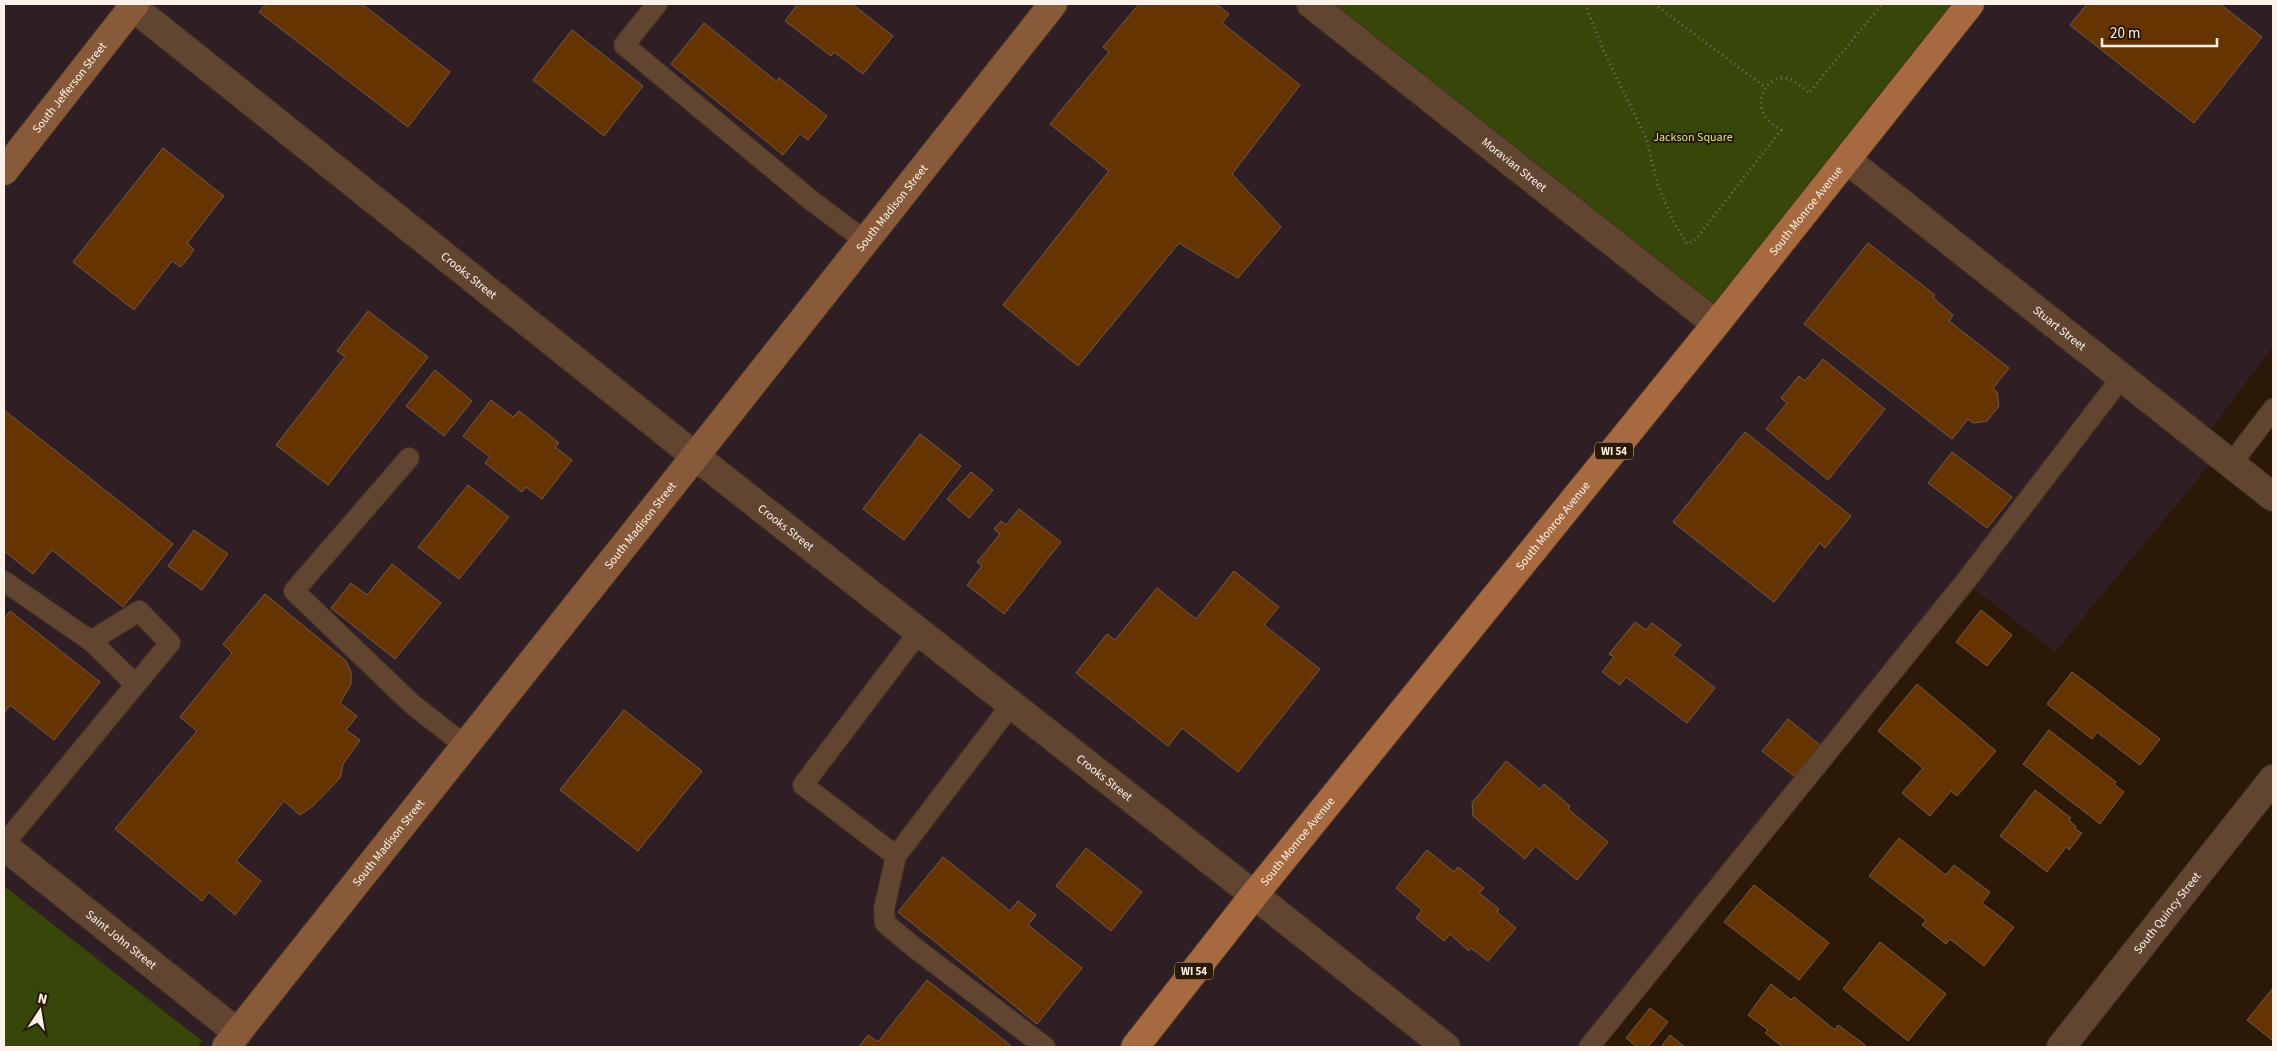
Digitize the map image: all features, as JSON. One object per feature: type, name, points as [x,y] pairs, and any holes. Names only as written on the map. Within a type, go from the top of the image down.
[{"type":"main road","name":"South Madison Street","points":[[232,1040],[467,747],[864,240],[1053,4]]},
{"type":"main road","name":"South Monroe Avenue","points":[[1134,1047],[1254,894],[1716,324],[1970,4]]},
{"type":"main road","name":"South Jefferson Street","points":[[4,171],[132,5]]},
{"type":"street","name":"Moravian Street","points":[[1311,4],[1716,324]]},
{"type":"street","name":"Crooks Street","points":[[132,5],[695,456],[1446,1047]]},
{"type":"street","name":"Stuart Street","points":[[1847,160],[2220,453],[2230,464],[2273,497]]},
{"type":"street","name":"South Quincy Street","points":[[2061,1047],[2273,780]]},
{"type":"street","name":"Saint John Street","points":[[4,845],[232,1040]]},
{"type":"lane","points":[[657,4],[624,45],[805,195],[864,240]]},
{"type":"lane","points":[[1589,1047],[1965,582],[2122,376]]},
{"type":"lane","points":[[2230,464],[2273,409]]},
{"type":"lane","points":[[409,458],[294,591],[412,704],[467,747]]},
{"type":"lane","points":[[4,581],[90,641],[135,684]]},
{"type":"lane","points":[[4,845],[170,643],[140,611],[90,641]]},
{"type":"lane","points":[[896,856],[803,785],[919,632]]},
{"type":"lane","points":[[1012,705],[896,856],[884,909],[885,923],[1045,1047]]},
{"type":"path","points":[[1585,4],[1605,54],[1646,138],[1658,185],[1673,221],[1687,244],[1696,239],[1781,130],[1764,114],[1761,96],[1766,87],[1782,78],[1798,84],[1810,93],[1882,4]]},
{"type":"path","points":[[1654,4],[1766,87]]},
{"type":"shaded area","points":[[4,4],[2273,4],[2273,346],[2203,440],[2219,453],[2055,652],[1965,582],[1589,1047],[4,1047]]},
{"type":"green space","name":"Jackson Square","points":[[1311,4],[1970,4],[1716,324]]},
{"type":"green space","points":[[4,886],[202,1041],[197,1047],[4,1047]]},
{"type":"building","points":[[266,4],[362,4],[450,72],[408,127],[259,12]]},
{"type":"building","points":[[798,4],[852,4],[893,36],[863,74],[834,52],[831,56],[785,21]]},
{"type":"building","points":[[1139,4],[1216,4],[1229,14],[1222,23],[1300,85],[1232,174],[1281,227],[1238,278],[1179,243],[1078,366],[1003,305],[1109,171],[1050,124],[1109,52],[1103,47]]},
{"type":"building","points":[[2087,4],[2220,4],[2262,37],[2194,123],[2070,25]]},
{"type":"building","points":[[704,23],[776,81],[779,78],[827,116],[808,140],[800,134],[783,155],[671,64]]},
{"type":"building","points":[[572,30],[643,86],[604,136],[533,80]]},
{"type":"building","points":[[163,148],[224,196],[187,243],[194,250],[181,267],[172,261],[134,310],[73,262]]},
{"type":"building","points":[[1868,243],[1935,295],[1933,298],[1953,315],[1949,321],[2009,368],[1993,388],[1997,392],[1999,406],[1987,421],[1973,423],[1968,419],[1952,439],[1804,324]]},
{"type":"building","points":[[368,311],[428,357],[328,485],[276,445],[345,357],[337,351]]},
{"type":"building","points":[[1823,359],[1885,409],[1828,480],[1766,429],[1787,403],[1781,398],[1799,376],[1805,381]]},
{"type":"building","points":[[435,370],[472,401],[444,436],[406,406]]},
{"type":"building","points":[[491,400],[513,417],[519,411],[559,443],[555,447],[572,460],[542,499],[526,487],[522,492],[485,463],[490,457],[463,436]]},
{"type":"building","points":[[4,410],[173,544],[123,607],[52,550],[33,574],[4,551]]},
{"type":"building","points":[[1745,432],[1851,516],[1825,548],[1820,543],[1774,602],[1673,522]]},
{"type":"building","points":[[920,434],[961,466],[904,540],[863,509]]},
{"type":"building","points":[[1952,452],[2012,497],[1987,528],[1928,483]]},
{"type":"building","points":[[971,472],[993,490],[969,518],[947,499]]},
{"type":"building","points":[[468,485],[509,517],[459,579],[418,547]]},
{"type":"building","points":[[1019,509],[1061,542],[1004,614],[967,585],[982,566],[977,562],[1000,534],[994,529],[1001,521],[1006,525]]},
{"type":"building","points":[[194,530],[228,554],[202,590],[168,566]]},
{"type":"building","points":[[392,564],[441,603],[395,659],[331,608],[351,583],[367,595]]},
{"type":"building","points":[[1234,571],[1279,607],[1264,625],[1320,669],[1238,772],[1182,728],[1168,746],[1076,673],[1107,634],[1115,640],[1157,588],[1196,619]]},
{"type":"building","points":[[265,594],[346,661],[351,672],[351,684],[340,703],[357,716],[346,730],[360,740],[343,764],[340,778],[313,806],[300,815],[284,801],[236,861],[261,881],[235,915],[209,892],[202,901],[115,829],[197,731],[180,717],[232,653],[223,644]]},
{"type":"building","points":[[1981,610],[2012,635],[1987,666],[1956,642]]},
{"type":"building","points":[[10,611],[100,682],[54,740],[10,705],[4,713],[4,619]]},
{"type":"building","points":[[1635,622],[1646,630],[1652,623],[1681,645],[1673,655],[1715,688],[1687,723],[1626,677],[1620,685],[1602,672],[1614,657],[1609,654]]},
{"type":"building","points":[[2072,672],[2160,739],[2140,765],[2097,732],[2092,739],[2047,704]]},
{"type":"building","points":[[1917,684],[1996,751],[1957,796],[1951,791],[1930,816],[1902,793],[1923,768],[1878,731]]},
{"type":"building","points":[[624,710],[702,771],[638,851],[560,790]]},
{"type":"building","points":[[1788,719],[1820,745],[1794,776],[1762,751]]},
{"type":"building","points":[[2049,730],[2116,782],[2114,784],[2124,792],[2100,824],[2023,764]]},
{"type":"building","points":[[1506,761],[1540,789],[1544,784],[1570,806],[1568,809],[1608,842],[1577,880],[1535,846],[1525,859],[1473,816],[1472,803]]},
{"type":"building","points":[[2035,790],[2071,818],[2069,820],[2076,827],[2075,829],[2082,833],[2069,850],[2066,847],[2047,872],[2000,836]]},
{"type":"building","points":[[1899,838],[1946,875],[1954,865],[1990,892],[1982,903],[2014,927],[1984,966],[1950,939],[1946,944],[1922,925],[1926,920],[1869,876]]},
{"type":"building","points":[[1086,848],[1142,892],[1111,931],[1056,886]]},
{"type":"building","points":[[1427,850],[1454,872],[1458,867],[1484,888],[1479,893],[1499,909],[1497,912],[1516,928],[1488,961],[1471,948],[1469,951],[1450,934],[1444,941],[1416,918],[1422,910],[1396,888]]},
{"type":"building","points":[[943,857],[1010,911],[1018,901],[1036,915],[1028,925],[1082,968],[1037,1024],[898,912]]},
{"type":"building","points":[[1754,885],[1829,943],[1799,980],[1724,922]]},
{"type":"building","points":[[1880,942],[1946,994],[1908,1041],[1843,989]]},
{"type":"building","points":[[927,980],[1010,1045],[1008,1047],[859,1047],[868,1035],[878,1042]]},
{"type":"building","points":[[1771,984],[1791,1000],[1794,997],[1835,1030],[1838,1025],[1865,1045],[1863,1047],[1783,1047],[1765,1033],[1768,1030],[1748,1015]]},
{"type":"building","points":[[2273,988],[2273,1041],[2247,1020]]},
{"type":"building","points":[[1650,1008],[1668,1022],[1648,1047],[1637,1047],[1626,1038]]},
{"type":"building","points":[[1670,1035],[1685,1047],[1661,1047]]}]
